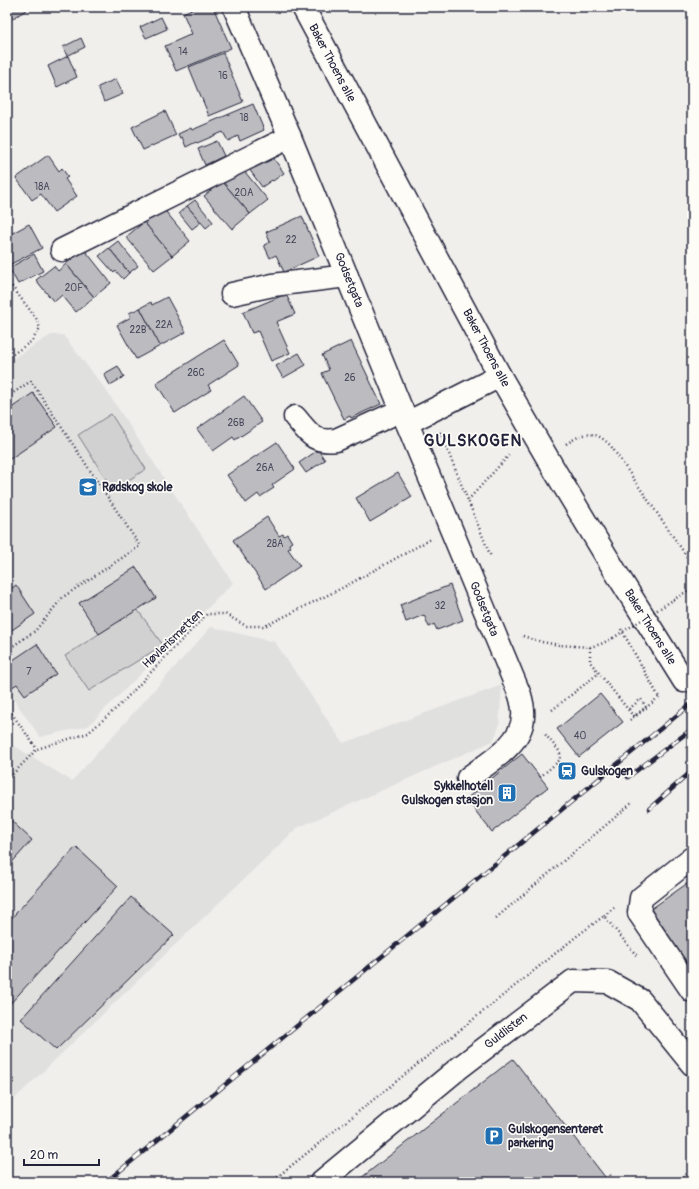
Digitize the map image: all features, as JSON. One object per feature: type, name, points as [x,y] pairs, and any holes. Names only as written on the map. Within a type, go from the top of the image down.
[{"type":"street","name":"Godsetgata","points":[[234,7],[290,137],[404,417],[520,695],[523,706],[523,717],[521,729],[515,739],[498,755],[468,778]]},
{"type":"street","name":"Baker Thoens alle","points":[[303,7],[500,376],[617,574],[684,681]]},
{"type":"street","points":[[62,250],[290,137]]},
{"type":"street","points":[[232,294],[273,285],[347,276]]},
{"type":"street","points":[[295,417],[313,437],[327,441],[336,440],[404,417],[500,376]]},
{"type":"street","points":[[692,858],[641,898],[639,913],[692,991]]},
{"type":"street","name":"Guldlisten","points":[[321,1182],[459,1068],[573,981],[608,982],[640,1000],[692,1064]]},
{"type":"path","points":[[7,280],[36,318],[40,328],[32,341],[7,357]]},
{"type":"path","points":[[7,396],[31,381],[140,546],[63,596],[35,631],[7,650]]},
{"type":"path","points":[[546,456],[582,435],[590,433],[604,439],[612,446],[692,564]]},
{"type":"path","points":[[468,500],[510,454]]},
{"type":"path","name":"Høvlerismetten","points":[[7,780],[37,749],[88,733],[119,706],[207,614],[225,614],[246,626],[265,626],[344,587],[433,538]]},
{"type":"path","points":[[523,636],[559,645],[590,647],[601,644],[692,588]]},
{"type":"path","points":[[621,628],[660,698],[635,717],[629,709],[641,699],[646,707],[634,717],[630,720]]},
{"type":"path","points":[[590,647],[590,662],[634,717]]},
{"type":"path","points":[[552,710],[599,673]]},
{"type":"path","points":[[7,707],[37,749]]},
{"type":"path","points":[[540,777],[560,760]]},
{"type":"path","points":[[496,918],[632,803]]},
{"type":"path","points":[[676,1182],[692,1170]]},
{"type":"path","points":[[610,1175],[615,1182]]},
{"type":"shaded area","name":"Rødskog skole","points":[[51,335],[63,335],[106,390],[233,583],[88,726],[40,737],[7,690],[7,362]]},
{"type":"shaded area","points":[[111,414],[146,469],[113,490],[78,435]]},
{"type":"shaded area","points":[[137,609],[163,645],[89,691],[65,656]]},
{"type":"shaded area","points":[[211,627],[275,642],[343,743],[502,685],[499,727],[493,741],[297,828],[7,1106],[7,751],[13,745],[72,781]]},
{"type":"building","points":[[7,7],[31,7],[7,22]]},
{"type":"building","points":[[196,7],[213,7],[231,48],[176,71],[165,46],[192,34],[183,13]]},
{"type":"building","points":[[161,17],[167,29],[146,38],[140,27]]},
{"type":"building","points":[[81,38],[85,47],[67,56],[63,47]]},
{"type":"building","points":[[223,53],[243,102],[209,116],[189,67]]},
{"type":"building","points":[[68,56],[77,77],[57,87],[48,66]]},
{"type":"building","points":[[116,79],[123,94],[104,102],[98,87]]},
{"type":"building","points":[[253,104],[264,130],[240,141],[238,136],[228,141],[223,132],[186,147],[182,137],[180,138],[178,134],[191,128],[192,130]]},
{"type":"building","points":[[165,111],[176,135],[143,150],[132,127]]},
{"type":"building","points":[[217,141],[224,156],[205,165],[198,149]]},
{"type":"building","points":[[48,155],[59,171],[62,168],[68,177],[65,179],[77,196],[54,212],[41,194],[32,200],[16,178]]},
{"type":"building","points":[[272,156],[284,173],[262,187],[249,169],[258,163],[260,165]]},
{"type":"building","points":[[240,166],[268,200],[250,214],[222,181]]},
{"type":"building","points":[[222,181],[250,214],[232,229],[204,196]]},
{"type":"building","points":[[195,200],[213,222],[206,228],[187,206]]},
{"type":"building","points":[[187,206],[201,222],[192,229],[179,213]]},
{"type":"building","points":[[162,207],[190,241],[172,256],[144,222]]},
{"type":"building","points":[[302,216],[319,256],[284,272],[276,255],[270,258],[264,245],[270,242],[266,232]]},
{"type":"building","points":[[144,222],[172,256],[154,270],[126,237]]},
{"type":"building","points":[[29,224],[42,248],[9,265],[7,261],[7,236]]},
{"type":"building","points":[[118,241],[138,266],[129,273],[109,248]]},
{"type":"building","points":[[109,248],[129,273],[123,279],[116,271],[114,273],[99,256]]},
{"type":"building","points":[[84,249],[111,283],[94,297],[66,264]]},
{"type":"building","points":[[34,254],[43,271],[18,284],[9,268]]},
{"type":"building","points":[[66,264],[94,297],[76,312],[62,295],[54,302],[36,280],[54,266],[58,271]]},
{"type":"building","points":[[286,294],[295,314],[276,322],[290,353],[271,361],[258,331],[252,333],[243,312]]},
{"type":"building","points":[[167,297],[186,332],[160,346],[140,308],[151,302],[152,305]]},
{"type":"building","points":[[140,308],[160,346],[136,359],[117,325],[131,317],[129,313]]},
{"type":"building","points":[[224,340],[239,365],[208,385],[211,390],[175,413],[156,383]]},
{"type":"building","points":[[351,341],[381,404],[351,418],[350,416],[344,419],[322,373],[329,370],[322,355]]},
{"type":"building","points":[[299,353],[306,365],[283,378],[276,366]]},
{"type":"building","points":[[118,366],[124,377],[110,385],[104,374]]},
{"type":"building","points":[[33,393],[57,427],[7,461],[7,411]]},
{"type":"building","points":[[244,396],[262,422],[235,440],[233,437],[213,451],[197,429]]},
{"type":"building","points":[[277,442],[295,469],[272,485],[274,488],[260,497],[258,494],[246,503],[227,475]]},
{"type":"building","points":[[318,450],[325,460],[306,473],[299,463]]},
{"type":"building","points":[[398,473],[412,497],[370,522],[356,498]]},
{"type":"building","points":[[267,517],[279,536],[283,534],[284,536],[287,534],[292,542],[289,544],[291,547],[288,549],[300,566],[266,589],[233,540]]},
{"type":"building","points":[[136,567],[156,598],[99,634],[79,603]]},
{"type":"building","points":[[16,585],[35,614],[9,632],[10,633],[7,636],[7,592]]},
{"type":"building","points":[[450,585],[463,620],[437,630],[434,624],[429,627],[424,615],[406,622],[400,605]]},
{"type":"building","points":[[37,644],[56,674],[25,695],[17,684],[9,689],[7,685],[7,664]]},
{"type":"building","points":[[600,694],[623,722],[579,757],[557,729]]},
{"type":"building","name":"Sykkelhotell Gulskogen stasjon","points":[[522,754],[548,787],[492,832],[466,799]]},
{"type":"building","points":[[7,817],[32,840],[7,868]]},
{"type":"building","points":[[76,847],[118,886],[8,1006],[7,923]]},
{"type":"building","points":[[692,880],[692,970],[651,909]]},
{"type":"building","points":[[131,897],[174,935],[56,1050],[21,1019]]},
{"type":"building","name":"Gulskogensenteret parkering","points":[[513,1059],[609,1182],[356,1182],[505,1065]]},
{"type":"building","points":[[7,1073],[15,1081],[7,1089]]},
{"type":"railway","points":[[106,1182],[692,703]]},
{"type":"railway","points":[[628,777],[692,729]]},
{"type":"railway","points":[[649,809],[692,771]]},
{"type":"place","name":"Rødskog skole","points":[[88,487]]},
{"type":"place","name":"Gulskogen","points":[[567,771]]},
{"type":"place","name":"Sykkelhotell Gulskogen stasjon","points":[[507,793]]},
{"type":"place","name":"Gulskogensenteret parkering","points":[[494,1136]]},
{"type":"district","name":"GULSKOGEN","points":[[473,441]]}]
